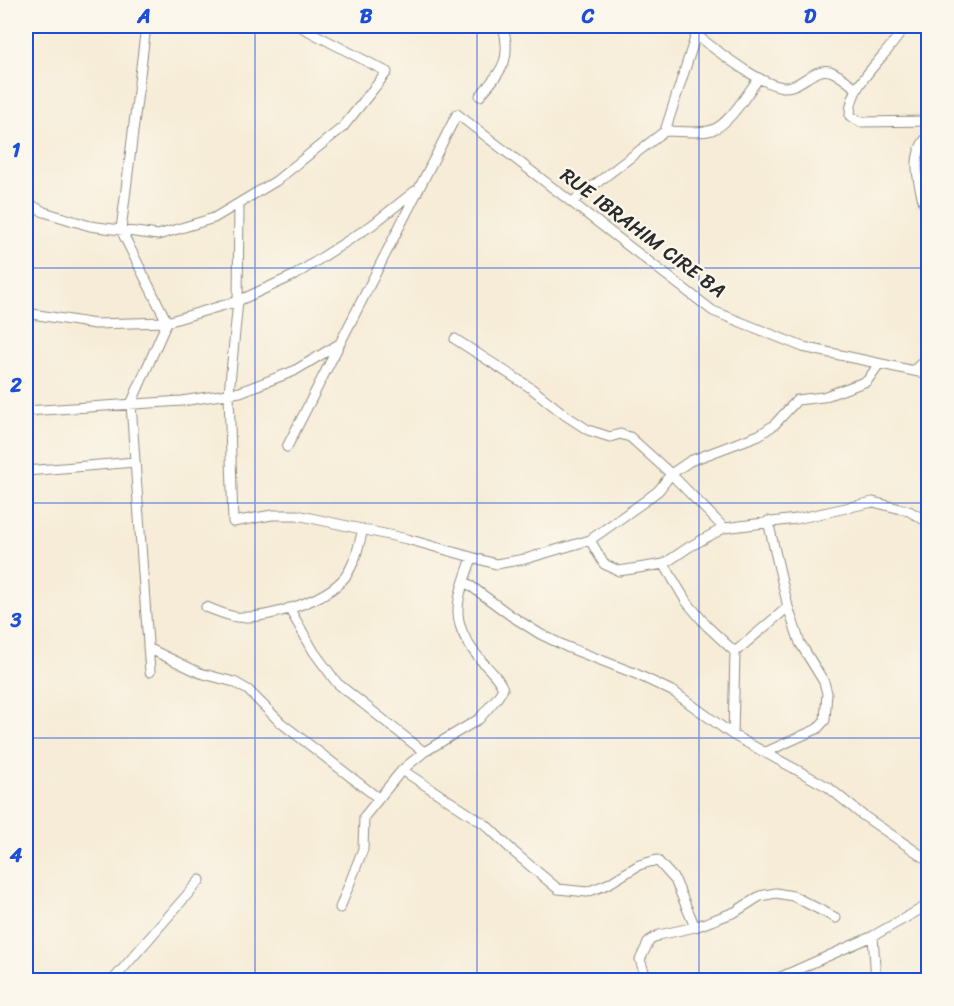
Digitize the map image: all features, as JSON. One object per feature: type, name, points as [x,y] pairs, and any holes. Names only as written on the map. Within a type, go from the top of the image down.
[{"type":"street","points":[[146,26],[121,230],[167,322]]},
{"type":"street","points":[[26,202],[44,212],[90,226],[158,235],[214,218],[276,182],[343,127],[387,72],[299,26]]},
{"type":"street","points":[[480,96],[502,70],[508,44],[503,26]]},
{"type":"street","points":[[904,26],[892,47],[857,89],[850,113],[854,119],[861,122],[928,121]]},
{"type":"street","points":[[572,202],[665,131],[695,30],[759,78],[783,87],[792,86],[821,71],[830,71],[857,89]]},
{"type":"street","points":[[665,131],[712,130],[724,124],[759,78]]},
{"type":"street","name":"RUE IBRAHIM CIRE BA","points":[[419,188],[457,114],[713,311],[803,348],[928,374]]},
{"type":"street","points":[[924,204],[916,158],[922,143],[928,136]]},
{"type":"street","points":[[26,313],[95,324],[167,322],[237,301],[295,275],[372,225],[419,188]]},
{"type":"street","points":[[287,447],[419,188]]},
{"type":"street","points":[[239,204],[237,301],[229,393],[232,522],[272,515],[297,515],[407,539],[496,564],[525,559],[590,540],[659,490],[671,474],[690,461],[759,435],[774,425],[797,400],[823,397],[867,381],[879,364]]},
{"type":"street","points":[[150,672],[131,404],[167,322]]},
{"type":"street","points":[[455,339],[531,388],[588,430],[610,437],[621,434],[630,437],[671,474],[724,528]]},
{"type":"street","points":[[26,411],[182,401],[240,392],[294,371],[339,344]]},
{"type":"street","points":[[913,371],[928,357]]},
{"type":"street","points":[[26,471],[135,462]]},
{"type":"street","points":[[590,540],[597,556],[604,564],[619,571],[663,564],[724,528],[796,519],[873,502],[909,511],[928,522]]},
{"type":"street","points":[[766,752],[817,729],[825,720],[827,693],[824,682],[800,644],[788,607],[768,521]]},
{"type":"street","points":[[206,607],[236,617],[256,616],[289,608],[325,595],[345,578],[353,563],[363,529]]},
{"type":"street","points":[[928,541],[928,547]]},
{"type":"street","points":[[340,908],[363,849],[364,817],[378,798],[402,770],[424,752],[479,719],[503,689],[500,682],[477,657],[459,626],[456,609],[472,558]]},
{"type":"street","points":[[663,564],[686,601],[707,627],[735,652]]},
{"type":"street","points":[[464,581],[540,634],[674,692],[733,735],[828,787],[861,814],[928,860]]},
{"type":"street","points":[[733,735],[735,652],[788,607]]},
{"type":"street","points":[[289,608],[314,652],[337,683],[424,752]]},
{"type":"street","points":[[148,648],[200,673],[234,682],[248,690],[280,722],[378,798]]},
{"type":"street","points":[[402,770],[486,825],[558,889],[587,892],[608,884],[639,865],[657,860],[675,880],[695,927]]},
{"type":"street","points":[[113,981],[200,880]]},
{"type":"street","points":[[647,981],[639,960],[649,941],[659,935],[695,927],[735,912],[760,896],[776,893],[793,896],[836,918]]},
{"type":"street","points":[[774,981],[873,936],[928,905]]},
{"type":"street","points":[[873,936],[876,981]]}]
